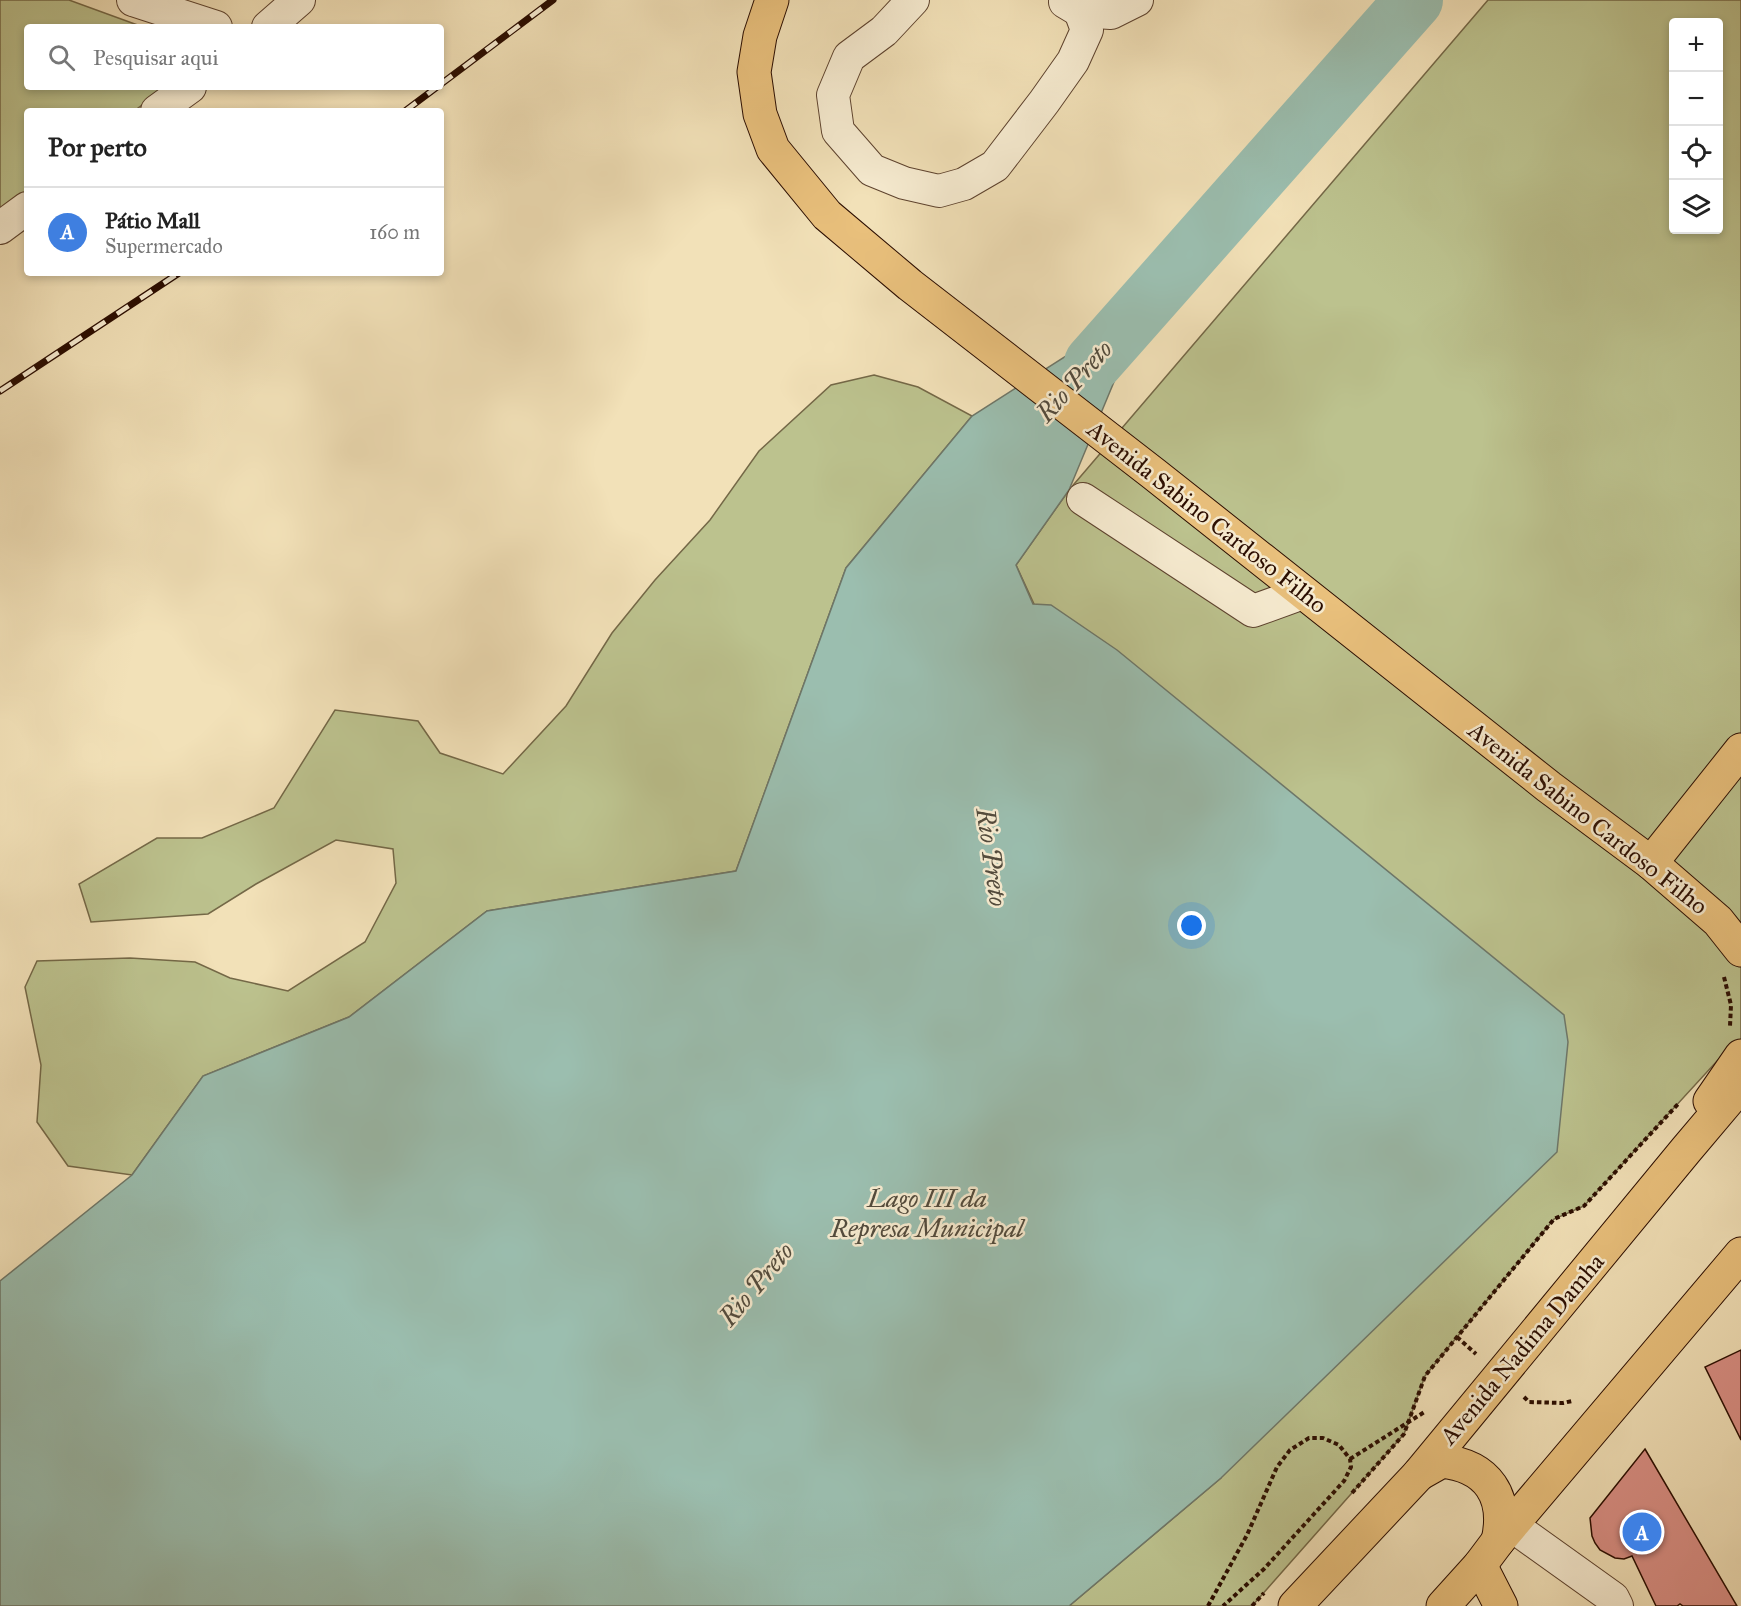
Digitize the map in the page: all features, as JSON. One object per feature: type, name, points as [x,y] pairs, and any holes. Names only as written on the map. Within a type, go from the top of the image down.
[{"type":"main road","name":"Avenida Sabino Cardoso Filho","points":[[772,0],[760,36],[754,72],[760,114],[773,149],[827,215],[910,285],[1154,474],[1549,787],[1651,863],[1718,921],[1731,959]]},
{"type":"main road","points":[[1651,863],[1741,750]]},
{"type":"main road","points":[[1686,1150],[1735,1041]]},
{"type":"main road","name":"Avenida Nadima Damha","points":[[1295,1606],[1419,1474],[1741,1085]]},
{"type":"main road","points":[[1443,1606],[1741,1254]]},
{"type":"main road","points":[[1419,1474],[1442,1461],[1465,1465],[1487,1480],[1499,1500],[1501,1525],[1496,1544],[1502,1606]]},
{"type":"street","points":[[133,0],[207,24]]},
{"type":"street","points":[[271,24],[299,0]]},
{"type":"street","points":[[913,0],[884,31],[849,57],[832,95],[838,131],[872,170],[904,183],[939,191],[964,184],[995,166],[1044,102],[1073,61],[1087,30],[1071,5]]},
{"type":"street","points":[[1071,5],[1111,13],[1137,0]]},
{"type":"street","points":[[161,108],[186,90]]},
{"type":"street","points":[[0,228],[24,210]]},
{"type":"street","points":[[1083,499],[1253,611],[1303,593]]},
{"type":"street","points":[[1496,1544],[1613,1598],[1617,1606]]},
{"type":"path","points":[[1731,959],[1731,1005],[1735,1041]]},
{"type":"path","points":[[1351,1494],[1404,1434],[1425,1377],[1554,1219],[1584,1206],[1680,1101]]},
{"type":"path","points":[[1457,1337],[1529,1402],[1574,1401]]},
{"type":"path","points":[[1350,1459],[1427,1410]]},
{"type":"path","points":[[1208,1606],[1247,1535],[1277,1467],[1290,1450],[1309,1438],[1323,1438],[1339,1444],[1350,1459],[1351,1467],[1344,1481],[1264,1569],[1223,1606]]},
{"type":"path","points":[[1252,1606],[1268,1589]]},
{"type":"green space","points":[[0,0],[69,0],[135,24],[24,24],[24,90],[162,90],[138,108],[24,108],[24,193],[0,211]]},
{"type":"green space","points":[[1488,0],[1741,0],[1741,1052],[1728,1049],[1584,1206],[1554,1219],[1425,1376],[1404,1434],[1252,1606],[1069,1606],[1221,1478],[1034,604],[1016,565],[1069,490]]},
{"type":"green space","points":[[874,375],[918,387],[972,416],[846,568],[736,871],[487,911],[349,1017],[203,1076],[132,1175],[68,1166],[37,1122],[41,1065],[25,987],[37,961],[130,958],[195,962],[230,978],[288,991],[365,942],[396,883],[393,849],[336,840],[256,884],[208,914],[91,922],[79,884],[157,838],[202,838],[274,808],[335,710],[418,721],[440,753],[503,774],[566,706],[612,633],[655,580],[710,520],[759,451],[831,385]]},
{"type":"water","name":"Lago III da Represa Municipal","points":[[1146,305],[1069,490],[1016,565],[1033,604],[1051,605],[1117,650],[1564,1015],[1568,1042],[1557,1152],[1221,1478],[1069,1606],[0,1606],[0,1281],[132,1175],[203,1076],[349,1017],[487,911],[736,871],[846,568],[972,416]]},
{"type":"building","points":[[1741,1350],[1741,1440],[1705,1367]]},
{"type":"building","points":[[1645,1449],[1737,1606],[1683,1606],[1680,1604],[1656,1606],[1632,1556],[1624,1559],[1615,1558],[1600,1550],[1595,1543],[1590,1518]]},
{"type":"waterway","name":"Rio Preto","points":[[1093,363],[1414,0]]},
{"type":"railway","points":[[444,82],[553,0]]},
{"type":"railway","points":[[409,108],[433,90]]},
{"type":"railway","points":[[0,391],[174,276]]},
{"type":"place","name":"Pátio Mall","points":[[1642,1532]]}]
